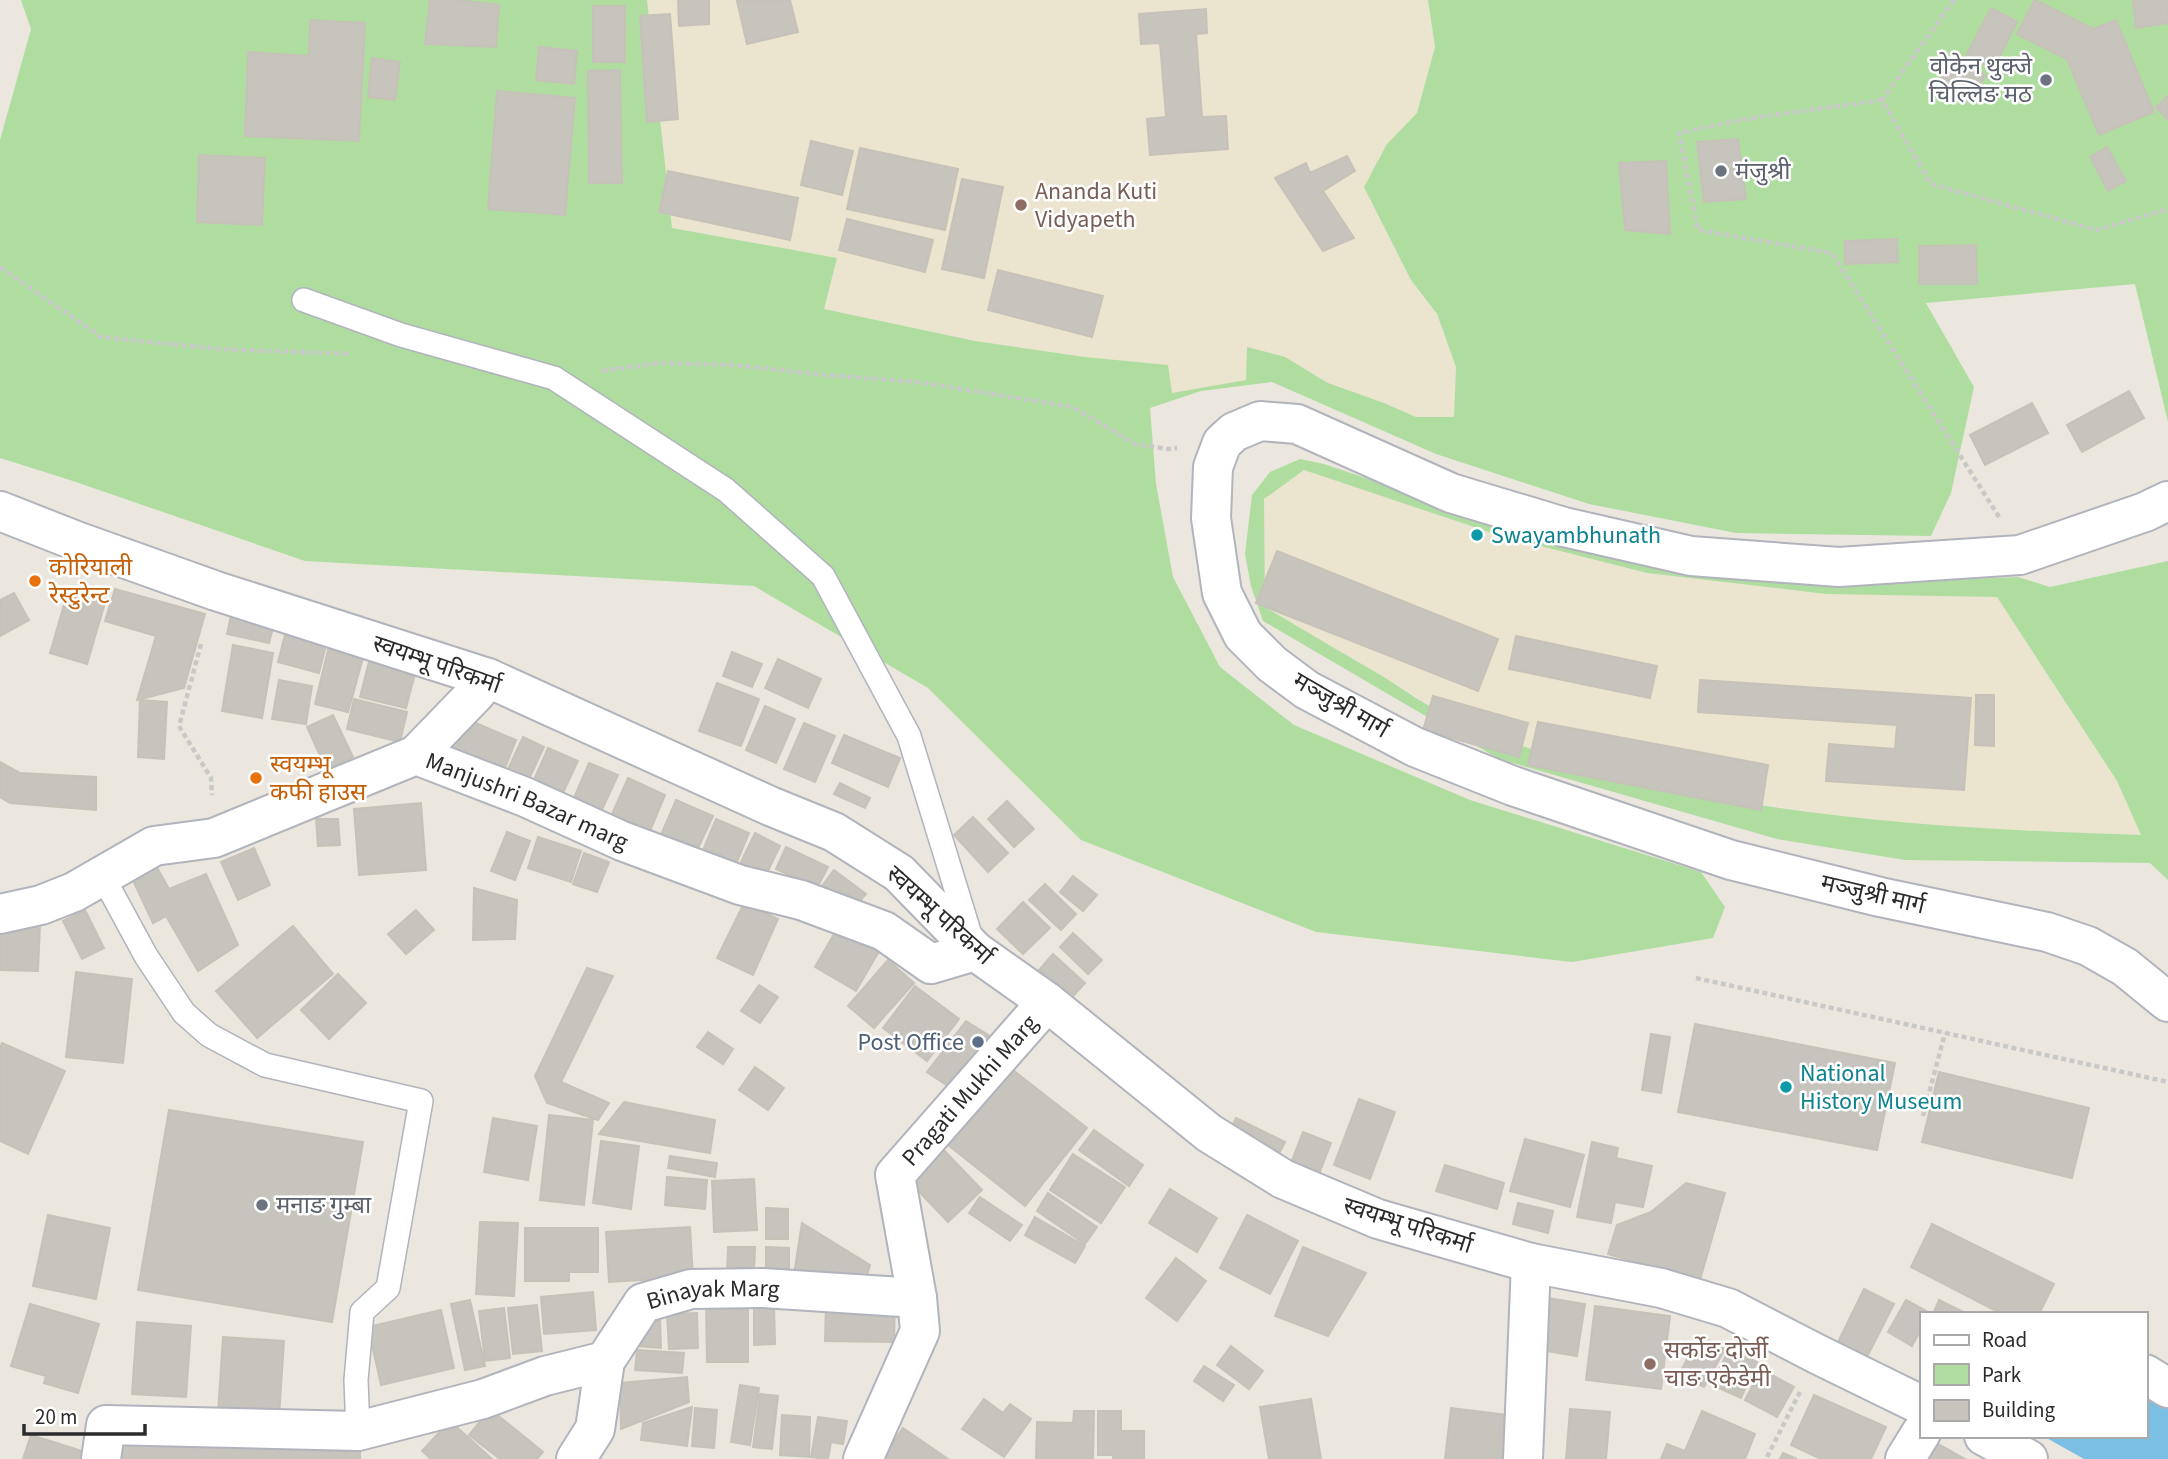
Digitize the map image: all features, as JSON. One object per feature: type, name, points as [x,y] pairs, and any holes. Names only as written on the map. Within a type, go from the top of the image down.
[{"type":"street","name":"मञ्जुश्री मार्ग","points":[[2168,501],[2145,512],[2020,555],[1839,567],[1691,556],[1564,527],[1451,493],[1297,424],[1260,421],[1234,432],[1222,443],[1213,467],[1211,518],[1222,593],[1243,635],[1272,664],[1307,690],[1415,747],[1513,786],[1731,860],[1881,897],[2047,932],[2088,946],[2125,967],[2168,1002]]},
{"type":"street","name":"स्वयम्भू परिकर्मा","points":[[0,511],[216,591],[488,678],[834,832],[899,873],[975,951],[1047,1002],[1209,1133],[1283,1179],[1378,1219],[1531,1264],[1661,1288],[1728,1308],[1920,1405]]},
{"type":"street","points":[[416,754],[477,693],[488,678]]},
{"type":"street","name":"Manjushri Bazar marg","points":[[0,914],[41,905],[74,892],[155,846],[214,838],[416,754],[525,797],[622,841],[740,885],[801,900],[884,931],[931,964],[975,951]]},
{"type":"street","name":"Pragati Mukhi Marg","points":[[863,1459],[920,1331],[917,1298],[895,1175],[1047,1002]]},
{"type":"street","points":[[1523,1459],[1531,1264]]},
{"type":"street","name":"Binayak Marg","points":[[576,1459],[595,1429],[605,1361],[642,1303],[691,1289],[763,1288],[917,1298]]},
{"type":"street","points":[[101,1459],[106,1425],[358,1431],[483,1399],[545,1376],[605,1361]]},
{"type":"street","points":[[2147,1375],[2168,1388]]},
{"type":"street","points":[[1905,1459],[1920,1435]]},
{"type":"lane","points":[[304,300],[401,335],[554,378],[726,490],[823,576],[909,736],[975,951]]},
{"type":"lane","points":[[102,875],[146,956],[168,990],[184,1013],[209,1035],[265,1065],[421,1101],[388,1287],[362,1312],[356,1381],[358,1431]]},
{"type":"path","points":[[1954,0],[1882,100],[1745,119],[1679,133],[1698,229],[1832,253],[1978,481],[2020,555]]},
{"type":"path","points":[[1882,100],[1931,184],[2096,229],[2168,209]]},
{"type":"path","points":[[201,644],[179,726],[211,778]]},
{"type":"path","points":[[1696,978],[2168,1082]]},
{"type":"path","points":[[1923,1116],[1945,1033]]},
{"type":"path","points":[[1767,1457],[1819,1355]]},
{"type":"shaded area","name":"Ananda Kuti Vidyapeth","points":[[647,0],[1428,0],[1435,47],[1417,113],[1387,144],[1411,280],[1436,314],[1456,367],[1454,417],[1416,417],[1328,383],[1285,357],[1247,348],[1247,380],[1172,393],[1168,365],[1085,357],[975,341],[823,309],[836,258],[672,228]]},
{"type":"shaded area","points":[[1304,470],[1498,535],[1647,573],[1826,594],[1997,597],[2117,781],[2141,835],[1997,831],[1832,816],[1668,787],[1540,753],[1445,714],[1265,607],[1264,498]]},
{"type":"green space","points":[[21,0],[647,0],[672,228],[837,258],[824,309],[975,341],[1085,357],[1168,365],[1172,393],[1246,380],[1247,347],[1285,357],[1328,383],[1416,417],[1454,417],[1456,367],[1437,314],[1411,280],[1364,187],[1387,144],[1417,113],[1435,47],[1428,0],[2168,0],[2168,422],[2135,284],[1926,303],[1974,387],[1951,493],[1931,536],[1736,533],[1589,504],[1436,454],[1272,382],[1201,391],[1150,408],[1156,484],[1173,577],[1220,667],[1294,725],[1470,800],[1701,872],[1725,907],[1713,938],[1572,962],[1316,932],[1081,840],[928,688],[754,586],[305,561],[0,458],[0,140],[31,29]]},
{"type":"green space","points":[[1300,459],[1324,464],[1527,532],[1877,583],[2018,577],[2050,587],[2168,561],[2168,880],[2150,863],[1905,860],[1777,839],[1499,759],[1263,621],[1251,586],[1245,554],[1252,495],[1270,472]],"holes":[[[1304,470],[1498,535],[1647,573],[1826,594],[1997,597],[2117,781],[2141,835],[1876,820],[1699,794],[1613,774],[1528,748],[1447,715],[1265,607],[1264,499]]]},
{"type":"water","points":[[2147,1379],[2168,1392],[2168,1459],[2084,1459],[2047,1438],[2147,1438]]},
{"type":"building","points":[[430,0],[499,5],[496,47],[425,44]]},
{"type":"building","points":[[678,0],[709,0],[709,24],[679,26]]},
{"type":"building","points":[[790,0],[798,32],[747,44],[737,1]]},
{"type":"building","points":[[2035,0],[2093,29],[2116,20],[2154,112],[2099,135],[2067,59],[2017,34]]},
{"type":"building","points":[[2133,0],[2168,0],[2168,23],[2136,28]]},
{"type":"building","points":[[593,6],[625,6],[625,62],[593,62]]},
{"type":"building","points":[[1991,8],[2017,22],[1993,70],[1966,56]]},
{"type":"building","points":[[1206,9],[1207,33],[1196,34],[1202,117],[1226,116],[1228,149],[1150,155],[1147,119],[1166,117],[1160,43],[1141,44],[1139,14]]},
{"type":"building","points":[[670,14],[678,119],[647,122],[640,16]]},
{"type":"building","points":[[310,20],[365,23],[359,141],[245,136],[248,52],[309,56]]},
{"type":"building","points":[[539,47],[577,51],[574,84],[536,80]]},
{"type":"building","points":[[1958,54],[1986,76],[1965,103],[1938,82]]},
{"type":"building","points":[[372,58],[400,62],[395,100],[368,97]]},
{"type":"building","points":[[620,70],[622,183],[589,183],[588,71]]},
{"type":"building","points":[[497,91],[575,98],[565,215],[488,209]]},
{"type":"building","points":[[2168,96],[2168,120],[2156,107]]},
{"type":"building","name":"मंजुश्री","points":[[1738,139],[1746,199],[1704,202],[1697,142]]},
{"type":"building","points":[[811,141],[853,151],[842,195],[801,185]]},
{"type":"building","points":[[2107,147],[2126,181],[2108,191],[2090,157]]},
{"type":"building","points":[[860,148],[958,169],[945,230],[847,209]]},
{"type":"building","points":[[199,155],[265,158],[262,225],[197,222]]},
{"type":"building","points":[[1347,156],[1355,171],[1323,191],[1354,238],[1323,251],[1275,178],[1306,163],[1310,173]]},
{"type":"building","points":[[1666,161],[1670,234],[1625,230],[1619,163]]},
{"type":"building","points":[[668,171],[798,198],[790,240],[659,212]]},
{"type":"building","points":[[962,179],[1003,187],[984,278],[942,269]]},
{"type":"building","points":[[847,219],[933,240],[925,272],[839,250]]},
{"type":"building","points":[[1897,239],[1898,262],[1845,264],[1845,241]]},
{"type":"building","points":[[1976,245],[1977,284],[1919,284],[1919,246]]},
{"type":"building","points":[[998,270],[1103,296],[1092,337],[988,310]]},
{"type":"building","points":[[2129,391],[2144,418],[2082,452],[2067,425]]},
{"type":"building","points":[[2032,403],[2048,433],[1985,465],[1970,435]]},
{"type":"building","points":[[1277,551],[1498,639],[1478,691],[1256,603]]},
{"type":"building","points":[[115,589],[205,614],[184,688],[137,700],[156,636],[105,621]]},
{"type":"building","points":[[68,591],[105,603],[87,664],[50,653]]},
{"type":"building","points":[[14,593],[29,620],[0,636],[0,600]]},
{"type":"building","points":[[232,611],[275,620],[269,643],[227,634]]},
{"type":"building","points":[[286,631],[327,641],[319,673],[278,662]]},
{"type":"building","points":[[1516,636],[1657,666],[1650,698],[1509,669]]},
{"type":"building","points":[[233,645],[273,653],[262,718],[222,711]]},
{"type":"building","points":[[328,650],[363,658],[348,712],[315,704]]},
{"type":"building","points":[[372,650],[418,662],[406,708],[360,697]]},
{"type":"building","points":[[732,652],[762,664],[752,687],[723,676]]},
{"type":"building","points":[[778,659],[821,679],[808,708],[765,688]]},
{"type":"building","points":[[279,680],[312,686],[306,724],[272,719]]},
{"type":"building","points":[[1700,680],[1971,698],[1964,790],[1826,781],[1829,744],[1895,749],[1897,725],[1698,712]]},
{"type":"building","points":[[717,683],[759,699],[741,746],[699,731]]},
{"type":"building","points":[[1976,695],[1994,695],[1994,746],[1975,745]]},
{"type":"building","points":[[1433,696],[1528,723],[1519,757],[1423,730]]},
{"type":"building","points":[[354,699],[407,712],[400,742],[347,729]]},
{"type":"building","points":[[140,700],[167,702],[164,759],[138,757]]},
{"type":"building","points":[[765,706],[795,719],[776,763],[746,750]]},
{"type":"building","points":[[333,715],[353,757],[326,769],[307,727]]},
{"type":"building","points":[[473,722],[516,740],[503,773],[447,746]]},
{"type":"building","points":[[1538,722],[1768,765],[1761,810],[1528,765]]},
{"type":"building","points":[[804,723],[835,736],[815,782],[784,769]]},
{"type":"building","points":[[844,735],[900,758],[888,787],[832,763]]},
{"type":"building","points":[[523,737],[544,747],[528,781],[507,771]]},
{"type":"building","points":[[548,748],[578,761],[562,795],[533,782]]},
{"type":"building","points":[[0,762],[20,773],[96,777],[96,810],[10,803],[0,797]]},
{"type":"building","points":[[589,763],[618,775],[601,812],[573,800]]},
{"type":"building","points":[[628,778],[665,795],[650,831],[612,814]]},
{"type":"building","points":[[840,783],[870,798],[865,808],[834,794]]},
{"type":"building","points":[[676,800],[713,816],[696,853],[660,837]]},
{"type":"building","points":[[1007,801],[1034,829],[1014,847],[988,819]]},
{"type":"building","points":[[421,803],[426,870],[359,875],[354,809]]},
{"type":"building","points":[[973,817],[1008,853],[988,872],[954,835]]},
{"type":"building","points":[[316,819],[338,819],[340,845],[318,846]]},
{"type":"building","points":[[716,819],[749,833],[734,869],[701,855]]},
{"type":"building","points":[[507,832],[530,841],[515,880],[491,871]]},
{"type":"building","points":[[755,833],[780,846],[765,877],[740,864]]},
{"type":"building","points":[[538,837],[581,851],[571,882],[528,868]]},
{"type":"building","points":[[786,847],[828,867],[817,888],[776,869]]},
{"type":"building","points":[[254,848],[270,885],[238,900],[221,862]]},
{"type":"building","points":[[584,853],[609,862],[597,892],[573,884]]},
{"type":"building","points":[[154,862],[169,889],[206,874],[238,945],[198,971],[166,916],[153,923],[130,874]]},
{"type":"building","points":[[834,870],[866,894],[854,908],[822,886]]},
{"type":"building","points":[[1073,876],[1097,895],[1083,911],[1060,892]]},
{"type":"building","points":[[1045,884],[1076,914],[1061,930],[1029,900]]},
{"type":"building","points":[[474,888],[517,900],[515,939],[473,940]]},
{"type":"building","points":[[1023,902],[1050,928],[1023,954],[997,929]]},
{"type":"building","points":[[744,903],[778,919],[753,975],[717,958]]},
{"type":"building","points":[[85,910],[104,948],[82,959],[63,921]]},
{"type":"building","points":[[416,910],[434,930],[406,954],[388,934]]},
{"type":"building","points":[[0,923],[40,924],[38,971],[0,970]]},
{"type":"building","points":[[293,926],[333,974],[257,1038],[216,991]]},
{"type":"building","points":[[837,929],[878,953],[856,991],[815,967]]},
{"type":"building","points":[[1073,933],[1102,960],[1088,974],[1060,947]]},
{"type":"building","points":[[1053,954],[1085,983],[1065,1005],[1033,977]]},
{"type":"building","points":[[888,960],[914,983],[874,1028],[848,1006]]},
{"type":"building","points":[[587,968],[613,976],[561,1082],[609,1103],[598,1120],[547,1103],[535,1076]]},
{"type":"building","points":[[76,972],[132,979],[123,1063],[66,1057]]},
{"type":"building","points":[[338,974],[366,1003],[329,1039],[301,1010]]},
{"type":"building","points":[[759,985],[778,997],[760,1023],[741,1011]]},
{"type":"building","points":[[915,986],[959,1019],[927,1061],[883,1028]]},
{"type":"building","points":[[966,1021],[998,1041],[958,1093],[927,1072]]},
{"type":"building","name":"National History Museum","points":[[1695,1024],[1895,1063],[1877,1150],[1678,1112]]},
{"type":"building","points":[[708,1032],[733,1049],[723,1064],[697,1047]]},
{"type":"building","points":[[1651,1034],[1670,1037],[1661,1093],[1642,1090]]},
{"type":"building","points":[[2,1043],[65,1071],[28,1154],[0,1141]]},
{"type":"building","points":[[1000,1060],[1087,1128],[1025,1206],[938,1137]]},
{"type":"building","points":[[755,1067],[784,1088],[768,1110],[739,1090]]},
{"type":"building","points":[[1939,1072],[2089,1108],[2072,1178],[1922,1142]]},
{"type":"building","points":[[1359,1099],[1395,1112],[1370,1179],[1334,1165]]},
{"type":"building","points":[[624,1102],[715,1120],[710,1153],[599,1134]]},
{"type":"building","points":[[169,1110],[363,1142],[332,1322],[138,1290]]},
{"type":"building","points":[[549,1115],[593,1120],[584,1205],[540,1200]]},
{"type":"building","points":[[493,1118],[537,1126],[528,1180],[484,1172]]},
{"type":"building","points":[[1236,1118],[1285,1142],[1274,1164],[1225,1140]]},
{"type":"building","points":[[1094,1130],[1143,1165],[1129,1186],[1079,1150]]},
{"type":"building","points":[[1303,1132],[1331,1143],[1317,1179],[1289,1168]]},
{"type":"building","points":[[1525,1139],[1584,1155],[1570,1207],[1510,1191]]},
{"type":"building","points":[[601,1141],[639,1146],[631,1209],[593,1203]]},
{"type":"building","points":[[1592,1142],[1618,1148],[1616,1158],[1652,1166],[1643,1207],[1615,1202],[1611,1223],[1577,1217]]},
{"type":"building","points":[[939,1145],[982,1190],[948,1222],[905,1177]]},
{"type":"building","points":[[1073,1154],[1125,1187],[1101,1223],[1050,1190]]},
{"type":"building","points":[[670,1156],[717,1163],[715,1177],[668,1168]]},
{"type":"building","points":[[1445,1165],[1504,1183],[1497,1209],[1436,1191]]},
{"type":"building","points":[[667,1177],[707,1180],[705,1209],[665,1205]]},
{"type":"building","points":[[754,1179],[757,1230],[714,1232],[712,1181]]},
{"type":"building","points":[[1686,1183],[1725,1193],[1700,1280],[1608,1254],[1617,1225],[1651,1212]]},
{"type":"building","points":[[1170,1189],[1217,1218],[1197,1252],[1149,1223]]},
{"type":"building","points":[[1048,1193],[1097,1227],[1085,1244],[1037,1211]]},
{"type":"building","points":[[980,1197],[1022,1225],[1010,1241],[969,1213]]},
{"type":"building","points":[[1518,1203],[1553,1211],[1548,1233],[1513,1224]]},
{"type":"building","points":[[766,1208],[788,1209],[788,1239],[766,1239]]},
{"type":"building","points":[[48,1215],[110,1228],[96,1299],[33,1286]]},
{"type":"building","points":[[1247,1215],[1298,1241],[1270,1294],[1220,1268]]},
{"type":"building","points":[[1035,1217],[1085,1246],[1075,1263],[1025,1235]]},
{"type":"building","points":[[480,1222],[518,1223],[514,1296],[476,1294]]},
{"type":"building","points":[[802,1223],[870,1265],[863,1289],[793,1281]]},
{"type":"building","points":[[1932,1224],[2054,1284],[2040,1312],[1998,1312],[1911,1267]]},
{"type":"building","points":[[690,1227],[693,1277],[609,1282],[606,1232]]},
{"type":"building","points":[[525,1228],[598,1228],[598,1272],[569,1272],[569,1281],[525,1281]]},
{"type":"building","points":[[728,1247],[755,1247],[754,1273],[727,1272]]},
{"type":"building","points":[[766,1247],[789,1248],[789,1277],[766,1276]]},
{"type":"building","points":[[1303,1247],[1366,1273],[1328,1336],[1275,1316]]},
{"type":"building","points":[[1176,1258],[1206,1281],[1177,1321],[1146,1298]]},
{"type":"building","points":[[1864,1289],[1894,1304],[1867,1357],[1838,1342]]},
{"type":"building","points":[[593,1292],[596,1330],[544,1334],[541,1297]]},
{"type":"building","points":[[1536,1296],[1585,1304],[1577,1356],[1528,1348]]},
{"type":"building","points":[[470,1300],[485,1366],[465,1370],[451,1304]]},
{"type":"building","points":[[1906,1300],[1928,1312],[1920,1312],[1920,1331],[1912,1346],[1888,1332]]},
{"type":"building","points":[[1939,1300],[1963,1312],[1934,1312]]},
{"type":"building","points":[[748,1302],[748,1362],[707,1362],[706,1303]]},
{"type":"building","points":[[826,1302],[895,1303],[894,1342],[825,1341]]},
{"type":"building","points":[[30,1304],[99,1324],[78,1393],[44,1383],[46,1376],[11,1366]]},
{"type":"building","points":[[754,1304],[774,1304],[775,1344],[754,1345]]},
{"type":"building","points":[[537,1305],[542,1351],[513,1354],[508,1308]]},
{"type":"building","points":[[1595,1306],[1670,1316],[1661,1389],[1586,1380]]},
{"type":"building","points":[[504,1308],[510,1358],[485,1361],[479,1311]]},
{"type":"building","points":[[441,1310],[454,1368],[381,1385],[368,1327]]},
{"type":"building","points":[[697,1313],[698,1348],[669,1349],[667,1314]]},
{"type":"building","points":[[644,1318],[660,1318],[661,1348],[637,1346]]},
{"type":"building","points":[[137,1322],[191,1326],[186,1397],[132,1394]]},
{"type":"building","points":[[1700,1336],[1725,1349],[1704,1387],[1679,1374]]},
{"type":"building","points":[[223,1337],[284,1341],[279,1417],[218,1413]]},
{"type":"building","points":[[1231,1346],[1263,1371],[1249,1389],[1217,1365]]},
{"type":"building","points":[[1729,1349],[1757,1362],[1741,1398],[1712,1385]]},
{"type":"building","points":[[637,1350],[684,1353],[682,1373],[635,1370]]},
{"type":"building","points":[[1204,1366],[1234,1385],[1223,1401],[1194,1381]]},
{"type":"building","points":[[1761,1369],[1794,1387],[1777,1417],[1745,1400]]},
{"type":"building","points":[[687,1377],[689,1402],[621,1429],[620,1383]]},
{"type":"building","points":[[740,1385],[759,1388],[750,1445],[731,1442]]},
{"type":"building","points":[[760,1394],[778,1396],[772,1449],[753,1447]]},
{"type":"building","points":[[1814,1395],[1886,1427],[1871,1459],[1821,1459],[1791,1445]]},
{"type":"building","points":[[984,1399],[1003,1413],[1010,1404],[1031,1419],[1004,1457],[962,1429]]},
{"type":"building","points":[[1311,1399],[1321,1459],[1269,1459],[1260,1407]]},
{"type":"building","points":[[692,1407],[687,1446],[641,1440],[643,1423]]},
{"type":"building","points":[[695,1408],[717,1410],[714,1448],[692,1446]]},
{"type":"building","points":[[1451,1408],[1508,1415],[1503,1459],[1445,1459]]},
{"type":"building","points":[[490,1409],[543,1452],[537,1459],[500,1459],[469,1435]]},
{"type":"building","points":[[1570,1409],[1610,1412],[1606,1459],[1566,1459]]},
{"type":"building","points":[[1074,1411],[1094,1411],[1093,1459],[1036,1459],[1037,1422],[1073,1423]]},
{"type":"building","points":[[1098,1411],[1121,1411],[1121,1431],[1144,1431],[1144,1459],[1113,1459],[1113,1455],[1098,1455]]},
{"type":"building","points":[[1702,1411],[1755,1434],[1745,1459],[1661,1459],[1667,1444],[1685,1451]]},
{"type":"building","points":[[782,1415],[810,1417],[809,1457],[780,1455]]},
{"type":"building","points":[[818,1417],[847,1421],[843,1444],[831,1442],[828,1459],[811,1457]]},
{"type":"building","points":[[450,1421],[492,1459],[431,1459],[422,1451]]},
{"type":"building","points":[[903,1428],[948,1459],[882,1459]]},
{"type":"building","points":[[360,1433],[360,1459],[120,1459],[120,1437]]},
{"type":"building","points":[[31,1435],[88,1453],[86,1459],[23,1459]]},
{"type":"building","points":[[1933,1441],[1965,1459],[1923,1459]]},
{"type":"building","points":[[1783,1453],[1797,1459],[1780,1459]]},
{"type":"place","name":"वोकेन थुक्जे चिल्लिङ मठ","points":[[2046,80]]},
{"type":"place","name":"मंजुश्री","points":[[1721,171]]},
{"type":"place","name":"Ananda Kuti Vidyapeth","points":[[1021,205]]},
{"type":"place","name":"Swayambhunath","points":[[1477,535]]},
{"type":"place","name":"कोरियाली रेस्टुरेन्ट","points":[[35,581]]},
{"type":"place","name":"स्वयम्भू कफी हाउस","points":[[256,778]]},
{"type":"place","name":"Post Office","points":[[978,1042]]},
{"type":"place","name":"National History Museum","points":[[1786,1087]]},
{"type":"place","name":"मनाङ गुम्बा","points":[[262,1205]]},
{"type":"place","name":"सर्कोङ दोर्जी चाङ एकेडेमी","points":[[1650,1364]]}]
